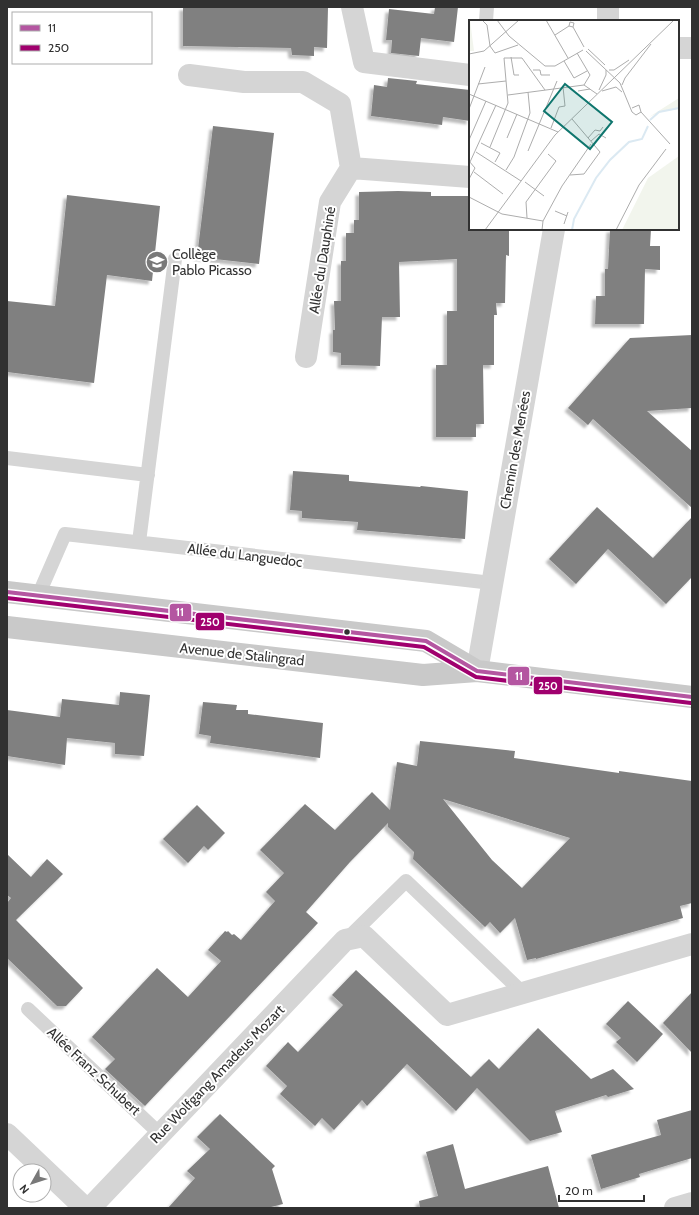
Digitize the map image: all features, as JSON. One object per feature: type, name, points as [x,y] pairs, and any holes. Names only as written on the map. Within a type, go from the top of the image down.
[{"type":"main road","name":"Avenue de Stalingrad","points":[[7,592],[426,641],[477,671]]},
{"type":"main road","name":"Avenue de Stalingrad","points":[[7,627],[423,675],[477,671],[692,696]]},
{"type":"street","points":[[352,7],[364,62],[469,75]]},
{"type":"street","points":[[608,7],[608,20]]},
{"type":"street","points":[[679,48],[692,48]]},
{"type":"street","points":[[189,75],[244,82],[303,82],[340,104],[351,168],[469,177]]},
{"type":"street","name":"Allée du Dauphiné","points":[[306,357],[330,202],[351,168]]},
{"type":"street","name":"Chemin des Menées","points":[[477,671],[554,230]]},
{"type":"street","points":[[345,940],[364,936],[447,1015],[692,944]]},
{"type":"street","name":"Rue Wolfgang Amadeus Mozart","points":[[90,1208],[345,940]]},
{"type":"street","points":[[7,1134],[85,1208]]},
{"type":"street","points":[[675,1208],[692,1203]]},
{"type":"lane","points":[[486,20],[488,7]]},
{"type":"lane","points":[[139,542],[175,259]]},
{"type":"lane","points":[[7,458],[148,475]]},
{"type":"lane","name":"Allée du Languedoc","points":[[38,596],[65,534],[492,583]]},
{"type":"lane","name":"Rue Wolfgang Amadeus Mozart","points":[[345,940],[406,881],[523,993]]},
{"type":"lane","name":"Allée Franz Schubert","points":[[28,1009],[160,1134]]},
{"type":"building","points":[[183,7],[328,8],[327,48],[314,47],[314,56],[292,55],[291,48],[183,46]]},
{"type":"building","points":[[435,7],[458,7],[454,42],[421,38],[419,56],[391,53],[392,40],[386,40],[389,9],[434,14]]},
{"type":"building","points":[[388,78],[417,81],[416,84],[469,90],[469,121],[443,117],[442,125],[371,116],[374,85],[387,87]]},
{"type":"building","points":[[213,126],[274,133],[259,264],[197,257]]},
{"type":"building","points":[[359,192],[431,192],[431,196],[469,196],[469,230],[509,230],[509,256],[506,255],[505,303],[496,303],[497,315],[494,315],[494,365],[483,365],[484,424],[476,424],[476,437],[436,437],[436,365],[447,365],[447,311],[457,311],[457,259],[399,262],[400,317],[382,317],[380,366],[341,365],[341,353],[333,352],[333,330],[335,330],[334,301],[341,301],[341,261],[346,261],[346,233],[354,233],[354,220],[359,220]]},
{"type":"building","points":[[67,195],[160,206],[152,281],[107,275],[94,383],[7,372],[7,301],[55,306]]},
{"type":"building","points":[[610,230],[651,230],[650,246],[660,246],[660,270],[645,269],[644,324],[595,324],[596,296],[605,296],[605,269],[608,269]]},
{"type":"building","points":[[692,335],[692,408],[647,411],[692,451],[692,508],[593,419],[588,425],[568,408],[630,338]]},
{"type":"building","points":[[293,471],[349,475],[349,481],[468,491],[465,539],[357,530],[358,522],[302,518],[302,511],[290,510]]},
{"type":"building","points":[[597,507],[653,558],[692,517],[692,577],[666,604],[608,549],[576,584],[549,559]]},
{"type":"building","points":[[120,692],[150,695],[144,756],[115,754],[115,743],[67,738],[65,765],[7,756],[7,710],[60,717],[62,699],[119,705]]},
{"type":"building","points":[[203,702],[237,705],[236,710],[248,710],[248,714],[323,723],[320,758],[210,743],[211,736],[199,734]]},
{"type":"building","points":[[420,741],[515,751],[514,758],[619,773],[619,771],[692,781],[692,903],[680,906],[683,918],[536,959],[527,960],[515,918],[500,933],[490,922],[485,927],[413,859],[414,852],[388,827],[388,823],[350,862],[306,912],[318,923],[145,1106],[105,1069],[115,1059],[92,1037],[157,968],[188,997],[221,961],[208,950],[225,931],[228,931],[232,935],[234,934],[241,940],[275,901],[266,892],[284,873],[260,850],[305,804],[335,830],[372,792],[390,810],[397,762],[417,766]],"holes":[[[443,799],[570,838],[522,888],[492,860]]]},
{"type":"building","points":[[197,805],[225,833],[208,850],[204,846],[188,863],[163,839]]},
{"type":"building","points":[[7,854],[31,877],[47,859],[63,874],[16,920],[83,988],[66,1006],[57,1006],[7,958],[7,903],[11,898],[7,895]]},
{"type":"building","points":[[356,970],[471,1077],[489,1059],[499,1069],[538,1028],[591,1079],[613,1069],[634,1089],[608,1097],[606,1095],[555,1111],[562,1132],[530,1141],[477,1088],[456,1111],[407,1064],[367,1106],[362,1100],[334,1130],[322,1118],[315,1126],[280,1094],[287,1086],[266,1066],[288,1042],[298,1052],[343,1005],[332,995]]},
{"type":"building","points":[[692,992],[692,1053],[663,1023]]},
{"type":"building","points":[[628,1001],[663,1034],[637,1062],[616,1042],[621,1038],[606,1024]]},
{"type":"building","points":[[692,1110],[692,1158],[639,1174],[640,1177],[601,1189],[591,1155],[661,1135],[657,1120]]},
{"type":"building","points":[[220,1114],[275,1166],[272,1169],[283,1204],[267,1208],[168,1208],[195,1178],[187,1171],[210,1149],[197,1137]]},
{"type":"building","points":[[453,1144],[465,1189],[548,1166],[559,1208],[420,1208],[419,1201],[438,1196],[426,1152]]},
{"type":"transit line","name":"11","points":[[7,592],[426,641],[477,671],[692,697]]},
{"type":"transit line","name":"250","points":[[7,598],[424,647],[476,677],[691,703]]},
{"type":"place","name":"Collège Pablo Picasso","points":[[157,262]]}]
